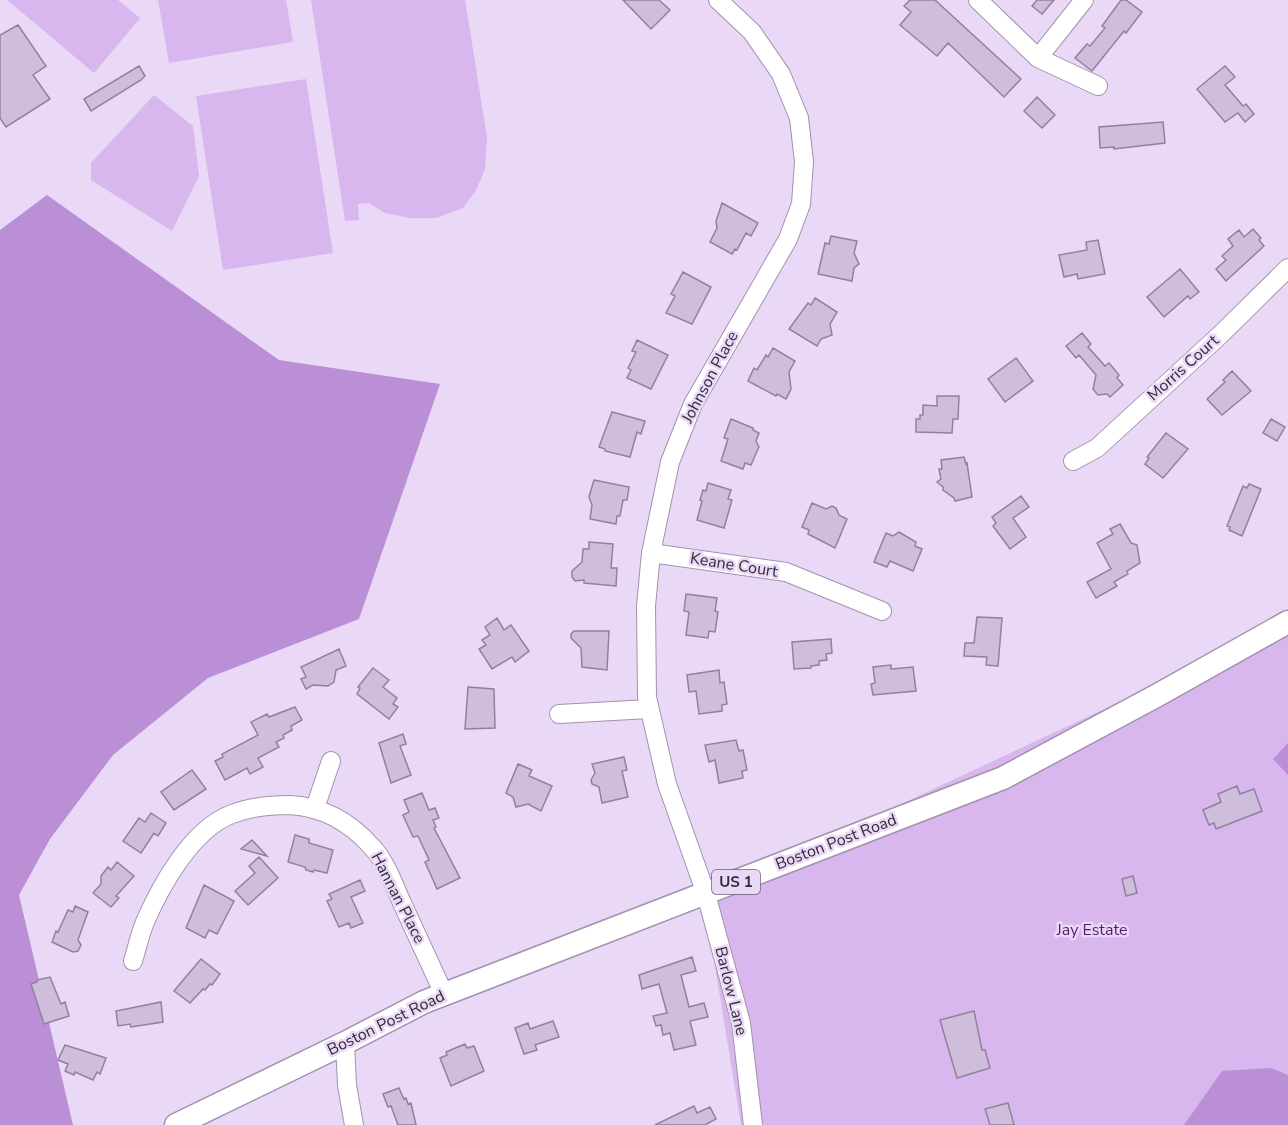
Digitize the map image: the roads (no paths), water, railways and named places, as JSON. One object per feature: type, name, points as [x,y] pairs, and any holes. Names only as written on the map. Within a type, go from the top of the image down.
[{"type":"main road","name":"Boston Post Road","points":[[176,1125],[424,1002],[1003,778],[1288,622]]},
{"type":"street","name":"Johnson Place","points":[[706,894],[668,784],[647,697],[646,606],[651,553],[670,462],[693,404],[788,239],[801,204],[804,162],[799,118],[781,74],[752,32],[718,0]]},
{"type":"street","points":[[978,0],[1038,58],[1098,86]]},
{"type":"street","points":[[1038,58],[1084,0]]},
{"type":"street","name":"Morris Court","points":[[1073,461],[1096,448],[1220,335],[1288,268]]},
{"type":"street","name":"Keane Court","points":[[651,553],[786,572],[882,611]]},
{"type":"street","points":[[559,714],[649,709]]},
{"type":"street","points":[[315,808],[331,761]]},
{"type":"street","name":"Hannan Place","points":[[133,961],[145,923],[167,879],[189,848],[210,828],[230,814],[255,807],[276,805],[315,808],[338,818],[357,831],[375,850],[392,880],[444,994]]},
{"type":"street","name":"Barlow Lane","points":[[706,894],[741,1023],[753,1125]]},
{"type":"street","points":[[345,1043],[347,1085],[354,1125]]},
{"type":"park label","name":"Jay Estate","points":[[1092,930]]}]
